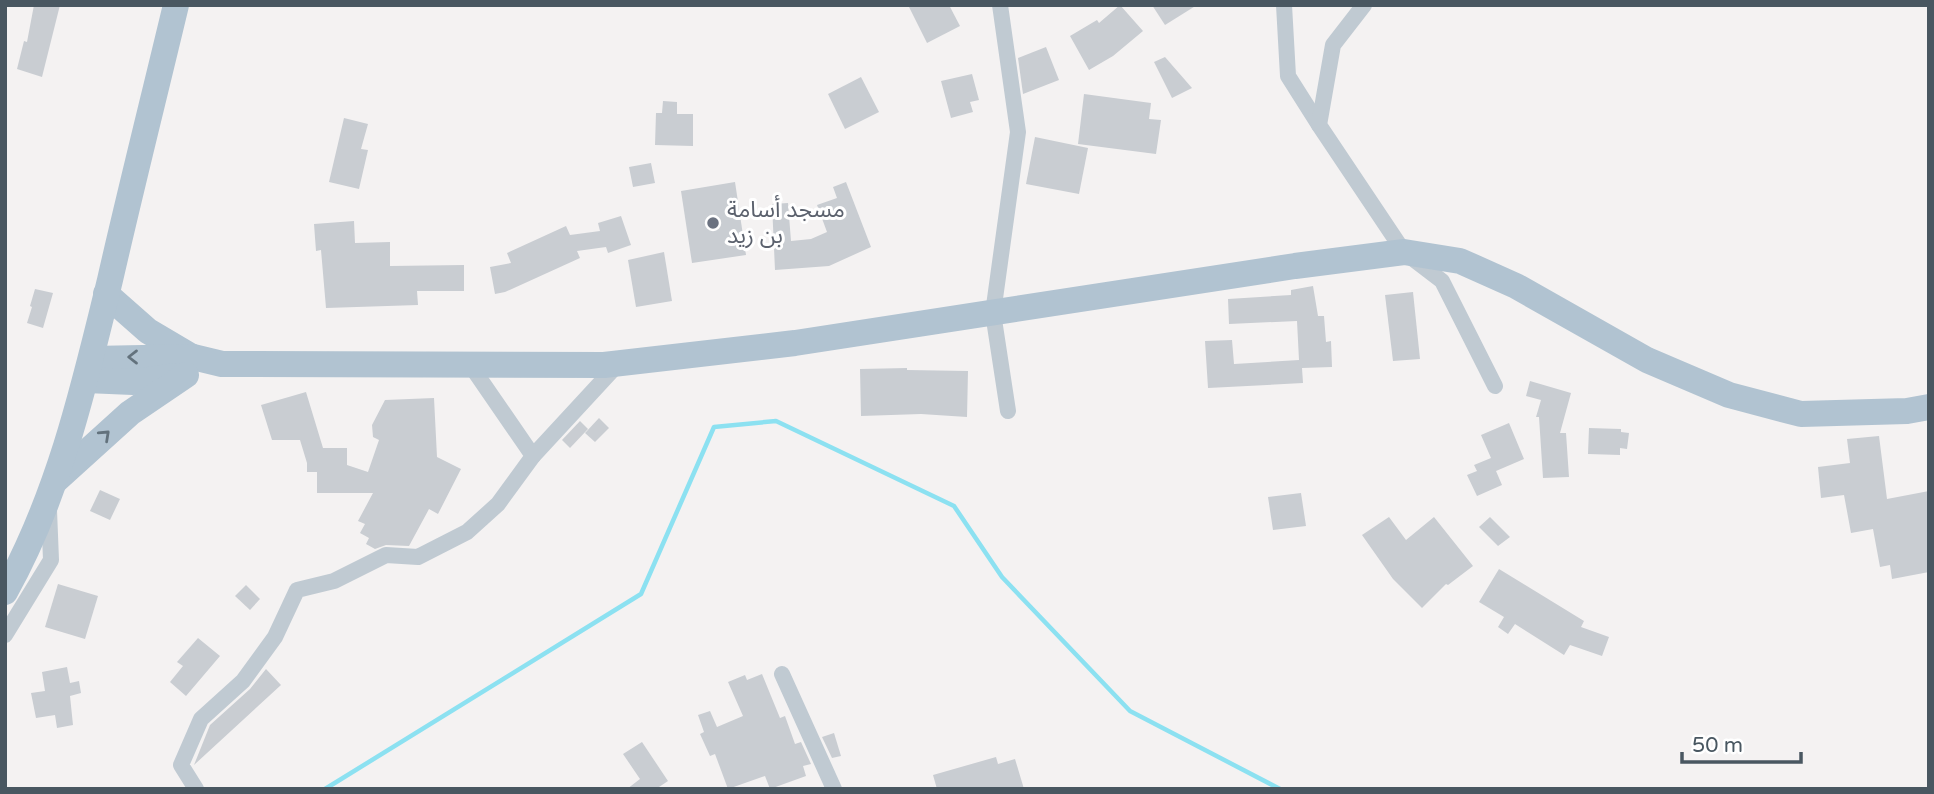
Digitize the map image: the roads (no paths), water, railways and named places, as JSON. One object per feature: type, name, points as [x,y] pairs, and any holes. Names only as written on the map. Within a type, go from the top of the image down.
[{"type":"main road","points":[[5,592],[23,561],[52,490],[89,369],[176,5]]},
{"type":"main road","points":[[89,369],[133,382],[190,366],[222,364],[618,364],[795,343],[1295,266],[1404,252],[1460,261],[1516,286],[1647,360],[1729,395],[1801,414],[1907,411],[1929,407]]},
{"type":"main road","points":[[106,295],[190,366]]},
{"type":"main road","points":[[52,490],[130,413],[190,366]]},
{"type":"street","points":[[1000,5],[1018,132],[993,313],[1008,411]]},
{"type":"street","points":[[1284,5],[1288,76],[1404,252],[1442,281],[1495,386]]},
{"type":"street","points":[[1319,125],[1333,46],[1364,5]]},
{"type":"street","points":[[196,789],[181,765],[201,719],[243,681],[275,637],[297,590],[334,581],[386,555],[418,557],[467,532],[498,504],[533,456],[618,364]]},
{"type":"street","points":[[471,366],[533,456]]},
{"type":"street","points":[[5,635],[51,560],[52,490]]},
{"type":"street","points":[[782,674],[834,789]]},
{"type":"waterway","points":[[325,789],[641,594],[714,427],[776,421],[954,506],[1002,577],[1130,711],[1280,789]]},
{"type":"place","name":"مسجد أسامة بن زيد","points":[[713,223]]}]
